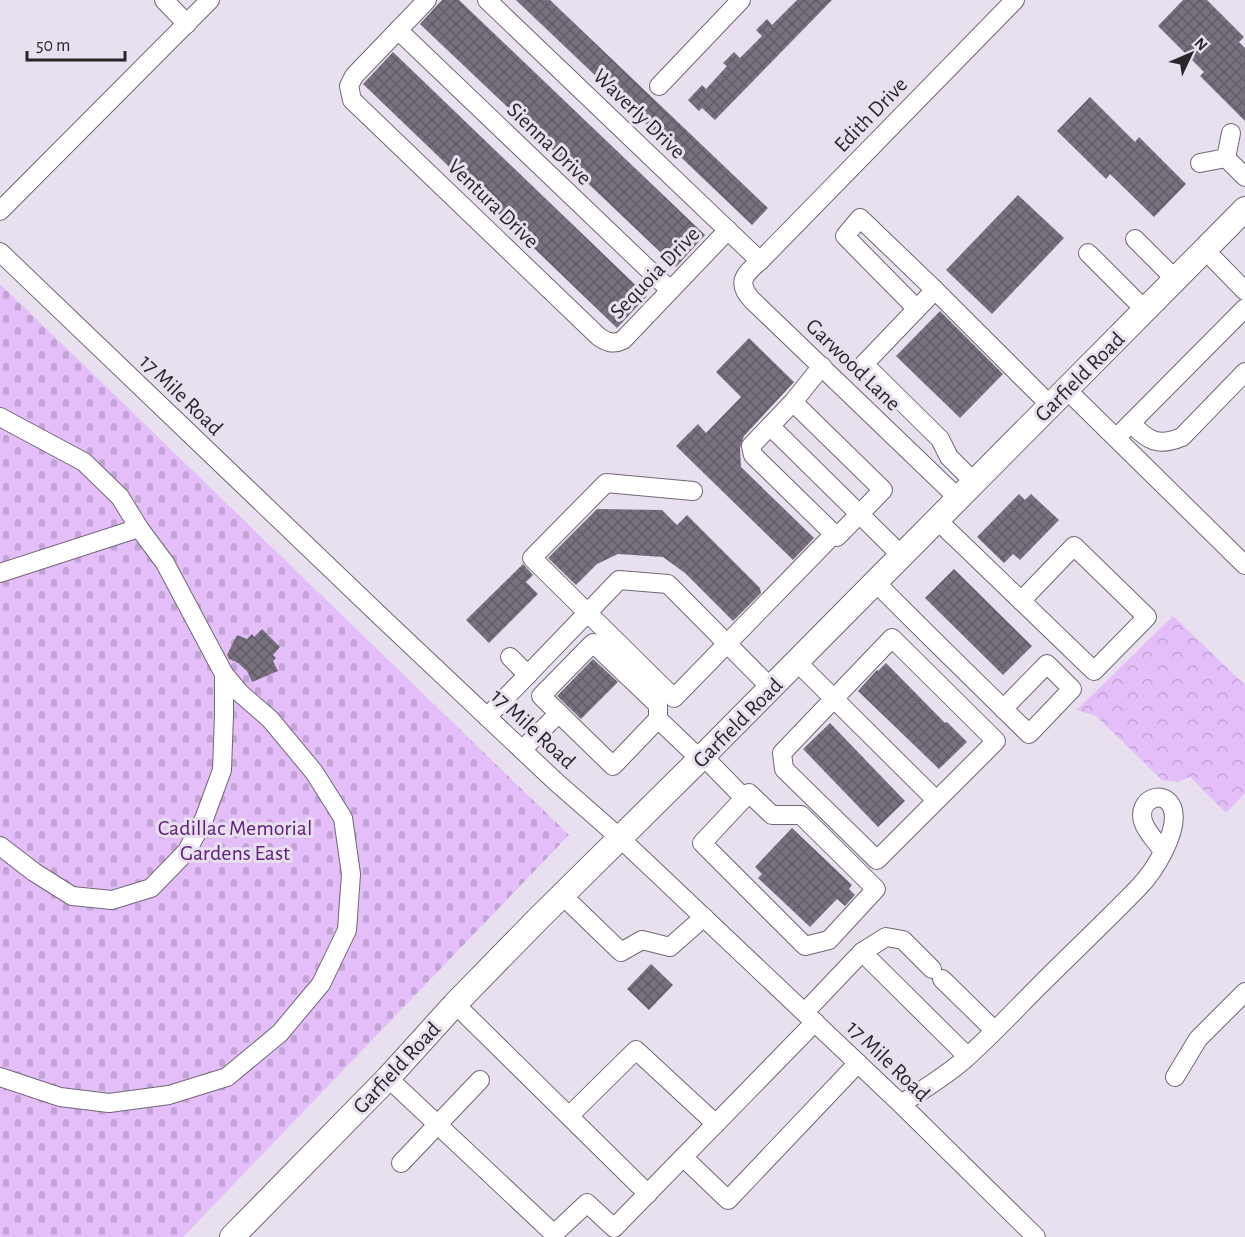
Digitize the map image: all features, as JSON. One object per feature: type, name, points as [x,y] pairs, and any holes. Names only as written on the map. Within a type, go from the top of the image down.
[{"type":"main road","name":"Garfield Road","points":[[232,1237],[388,1078],[454,1004],[797,662],[1245,209]]},
{"type":"street","points":[[164,0],[187,24]]},
{"type":"street","points":[[0,211],[210,0]]},
{"type":"street","points":[[398,30],[427,0]]},
{"type":"street","name":"Waverly Drive","points":[[487,0],[760,261]]},
{"type":"street","points":[[659,86],[741,0]]},
{"type":"street","name":"Edith Drive","points":[[760,261],[1015,0]]},
{"type":"street","name":"Ventura Drive","points":[[398,30],[354,76],[349,86],[354,103],[597,336],[612,343]]},
{"type":"street","name":"Sienna Drive","points":[[398,30],[670,290]]},
{"type":"street","points":[[1226,158],[1231,133]]},
{"type":"street","points":[[1200,163],[1226,158]]},
{"type":"street","points":[[1226,158],[1245,177]]},
{"type":"street","points":[[917,309],[845,236],[860,218],[935,290],[1058,397],[1116,438],[1245,565]]},
{"type":"street","name":"Sequoia Drive","points":[[612,343],[623,340],[728,230]]},
{"type":"street","points":[[1135,239],[1176,279]]},
{"type":"street","points":[[1205,250],[1245,291]]},
{"type":"street","name":"17 Mile Road","points":[[0,252],[487,717],[620,838],[902,1104],[1036,1237]]},
{"type":"street","points":[[1088,253],[1145,310]]},
{"type":"street","name":"Garwood Lane","points":[[760,261],[745,276],[742,283],[744,291],[822,366],[966,490]]},
{"type":"street","points":[[935,290],[864,364],[940,439],[966,490]]},
{"type":"street","points":[[1116,438],[1245,308]]},
{"type":"street","points":[[793,402],[883,490],[837,537],[753,455],[751,446],[793,402],[822,366]]},
{"type":"street","points":[[1131,423],[1149,440],[1161,442],[1182,437],[1245,372]]},
{"type":"street","points":[[0,417],[84,462],[120,497],[165,563],[224,674],[240,693],[270,719],[314,772],[343,818],[351,874],[347,930],[321,984],[280,1033],[227,1077],[169,1095],[109,1103],[60,1097],[0,1077]]},
{"type":"street","points":[[770,426],[901,555]]},
{"type":"street","points":[[693,491],[606,483],[532,558],[674,698],[834,534]]},
{"type":"street","points":[[937,520],[1021,601],[1094,671],[1147,616],[1074,546],[1021,601]]},
{"type":"street","points":[[0,573],[139,528]]},
{"type":"street","points":[[487,717],[619,580],[668,584],[771,688]]},
{"type":"street","points":[[875,582],[1004,709]]},
{"type":"street","points":[[892,638],[996,741],[936,801],[877,860],[784,769],[782,753],[892,638]]},
{"type":"street","points":[[593,643],[658,705],[658,719],[613,766],[541,696],[593,643]]},
{"type":"street","points":[[510,657],[528,675]]},
{"type":"street","points":[[797,662],[936,801]]},
{"type":"street","points":[[0,846],[34,872],[72,896],[112,900],[151,888],[186,851],[204,819],[222,770],[224,674]]},
{"type":"street","points":[[522,750],[559,713]]},
{"type":"street","points":[[658,719],[744,798]]},
{"type":"street","points":[[749,793],[772,815],[801,815],[876,889],[828,940],[806,946],[702,843],[744,798],[749,793]]},
{"type":"street","points":[[902,1104],[967,1056],[994,1030],[1140,886],[1163,851]]},
{"type":"street","points":[[562,895],[621,951],[642,940],[670,947],[704,917]]},
{"type":"street","points":[[388,1078],[439,1124],[553,1236],[586,1203],[610,1233],[716,1124],[862,952],[886,937],[903,940],[994,1030]]},
{"type":"street","points":[[862,952],[967,1056]]},
{"type":"street","points":[[1175,1077],[1198,1039],[1245,992]]},
{"type":"street","points":[[454,1004],[648,1194]]},
{"type":"street","points":[[569,1116],[636,1050],[716,1124]]},
{"type":"street","points":[[683,1157],[728,1200],[858,1063]]},
{"type":"street","points":[[401,1163],[480,1080]]},
{"type":"green space","name":"Cadillac Memorial Gardens East","points":[[0,284],[569,835],[183,1237],[0,1237]]},
{"type":"green space","points":[[1173,616],[1245,685],[1245,793],[1226,813],[1190,777],[1177,782],[1162,780],[1096,716],[1077,710]]},
{"type":"building","points":[[442,0],[459,0],[705,235],[676,267],[420,24]]},
{"type":"building","points":[[516,0],[550,0],[768,208],[752,225]]},
{"type":"building","points":[[797,0],[832,0],[715,120],[702,108],[699,111],[688,100],[702,85],[706,89],[727,66],[723,63],[734,52],[740,58],[762,36],[756,30],[767,19],[772,25]]},
{"type":"building","points":[[1183,0],[1207,0],[1244,37],[1239,42],[1245,48],[1245,121],[1200,76],[1204,72],[1158,26]]},
{"type":"building","points":[[393,52],[647,296],[617,328],[363,84]]},
{"type":"building","points":[[1090,97],[1135,142],[1139,137],[1186,184],[1154,217],[1110,174],[1106,179],[1057,131]]},
{"type":"building","points":[[1018,195],[1064,238],[992,314],[946,270]]},
{"type":"building","points":[[940,311],[1003,374],[960,418],[896,356]]},
{"type":"building","points":[[749,338],[794,382],[744,436],[740,448],[741,467],[814,538],[793,560],[676,446],[698,424],[706,433],[741,397],[716,372]]},
{"type":"building","points":[[1019,494],[1025,500],[1031,494],[1059,520],[1020,560],[1013,554],[1004,563],[977,537]]},
{"type":"building","points":[[597,509],[662,510],[677,525],[687,515],[760,588],[761,593],[733,621],[685,573],[663,557],[618,554],[597,564],[576,585],[548,558]]},
{"type":"building","points":[[523,564],[533,575],[526,582],[538,594],[489,643],[466,620]]},
{"type":"building","points":[[954,569],[1032,646],[1003,675],[925,598]]},
{"type":"building","points":[[262,629],[280,647],[273,655],[276,658],[273,661],[278,671],[252,682],[247,671],[229,659],[227,655],[237,635],[247,639],[252,634],[254,637]]},
{"type":"building","points":[[593,659],[618,682],[581,719],[557,696]]},
{"type":"building","points":[[886,663],[967,742],[939,769],[858,691]]},
{"type":"building","points":[[830,723],[905,801],[878,827],[803,749]]},
{"type":"building","points":[[792,828],[852,885],[849,889],[855,895],[845,906],[837,899],[810,927],[758,878],[762,874],[755,867]]},
{"type":"building","points":[[651,964],[673,985],[649,1010],[627,989]]}]
